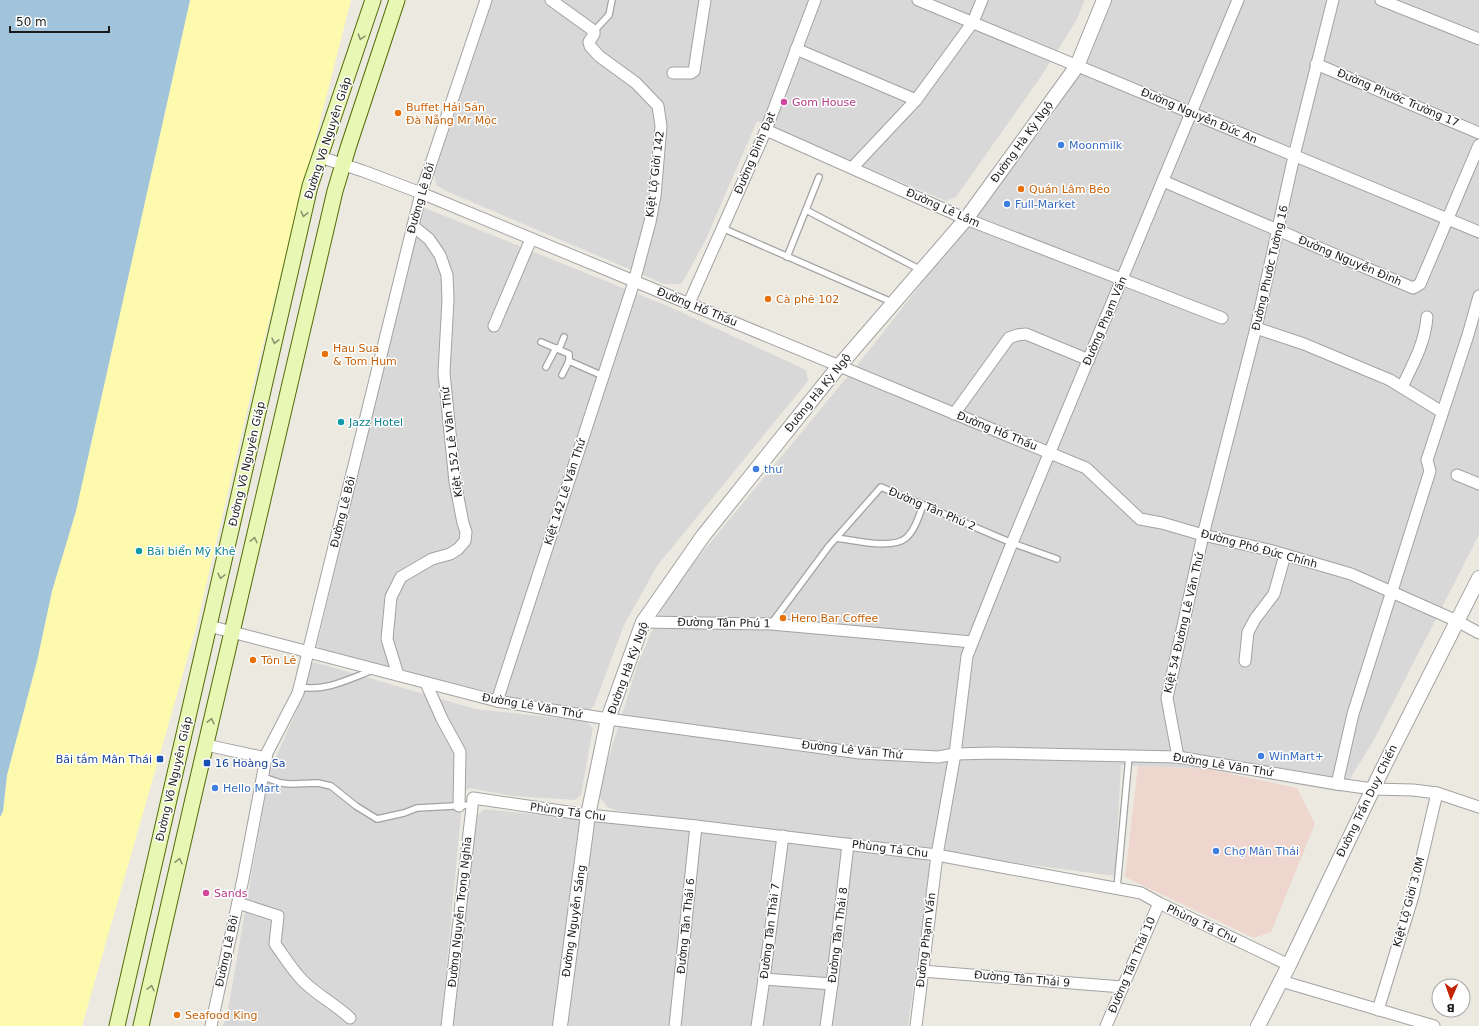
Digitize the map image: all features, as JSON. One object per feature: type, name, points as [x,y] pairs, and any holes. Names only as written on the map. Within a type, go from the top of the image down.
[{"type":"main road","name":"Đường Võ Nguyên Giáp","points":[[117,1026],[310,186],[373,0]]},
{"type":"main road","name":"Đường Võ Nguyên Giáp","points":[[142,1026],[335,191],[397,0]]},
{"type":"street","name":"Đường Lê Bôi","points":[[212,1026],[266,758],[300,687],[421,193],[486,0]]},
{"type":"street","points":[[673,73],[691,73],[694,71],[705,0]]},
{"type":"street","name":"Đường Đinh Đạt","points":[[689,303],[766,130],[815,0]]},
{"type":"street","name":"Đường Nguyễn Đức An","points":[[918,0],[1479,232]]},
{"type":"street","points":[[852,168],[916,100],[973,22],[982,0]]},
{"type":"street","name":"Đường Hà Kỳ Ngộ","points":[[588,815],[608,719],[643,622],[703,536],[839,366],[966,219],[1077,66],[1104,0]]},
{"type":"street","name":"Đường Phạm Vấn","points":[[916,1026],[937,855],[955,754],[964,671],[972,642],[1049,453],[1238,0]]},
{"type":"street","name":"Đường Phước Tường 16","points":[[1203,535],[1256,328],[1279,231],[1294,156],[1333,0]]},
{"type":"street","points":[[1381,0],[1479,39]]},
{"type":"street","points":[[554,1],[594,31]]},
{"type":"street","name":"Kiệt Lộ Giời 142","points":[[594,31],[594,34],[589,42],[590,46],[599,56],[636,83],[658,106],[661,126],[655,196],[650,222],[634,282]]},
{"type":"street","points":[[796,49],[916,100]]},
{"type":"street","name":"Đường Phước Trường 17","points":[[1316,64],[1479,133]]},
{"type":"street","name":"Đường Lê Lâm","points":[[766,130],[966,219],[1222,318]]},
{"type":"street","name":"Đường Nguyễn Đình","points":[[1163,181],[1413,288],[1420,284],[1479,145]]},
{"type":"street","name":"Đường Hồ Thấu","points":[[320,157],[421,193],[1049,453]]},
{"type":"street","name":"Kiệt 152 Lê Văn Thứ","points":[[398,675],[387,639],[391,597],[401,577],[432,559],[450,554],[458,549],[465,541],[466,532],[454,482],[444,373],[448,299],[447,276],[440,255],[429,239],[413,226]]},
{"type":"street","points":[[494,326],[531,239]]},
{"type":"street","name":"Kiệt 142 Lê Văn Thứ","points":[[497,701],[634,282]]},
{"type":"street","points":[[1337,784],[1353,714],[1430,471],[1427,460],[1468,335],[1479,296]]},
{"type":"street","points":[[1402,387],[1421,347],[1426,331],[1427,317]]},
{"type":"street","points":[[1256,328],[1311,347],[1390,380],[1442,412]]},
{"type":"street","points":[[954,414],[1009,338],[1026,334],[1088,360]]},
{"type":"street","points":[[1468,335],[1479,338]]},
{"type":"street","name":"Đường Phó Đức Chính","points":[[1049,453],[1086,468],[1140,520],[1162,523],[1351,574],[1457,621],[1479,633]]},
{"type":"street","points":[[1457,475],[1479,484]]},
{"type":"street","name":"Kiệt 54 Đường Lê Văn Thứ","points":[[1178,757],[1167,698],[1203,535]]},
{"type":"street","points":[[1245,661],[1248,632],[1255,619],[1274,594],[1285,555]]},
{"type":"street","name":"Đường Trần Duy Chiến","points":[[1258,1026],[1289,965],[1373,789],[1479,578]]},
{"type":"street","name":"Đường Tân Phú 1","points":[[643,622],[771,624],[972,642]]},
{"type":"street","name":"Đường Lê Văn Thứ","points":[[210,626],[308,653],[497,701],[608,719],[860,753],[938,757],[955,754],[995,753],[1178,757],[1337,784],[1373,789],[1413,790],[1437,793],[1479,807]]},
{"type":"street","points":[[426,683],[442,719],[460,752],[459,806]]},
{"type":"street","points":[[206,745],[266,758]]},
{"type":"street","name":"Kiệt Lộ Giời 3.0M","points":[[1378,1010],[1413,896],[1437,793]]},
{"type":"street","name":"Phùng Tả Chu","points":[[472,801],[937,855],[1117,888],[1141,893],[1158,903],[1289,965]]},
{"type":"street","name":"Đường Nguyễn Trọng Nghĩa","points":[[447,1026],[472,801]]},
{"type":"street","name":"Đường Nguyễn Sáng","points":[[560,1026],[588,815]]},
{"type":"street","name":"Đường Tân Thái 6","points":[[675,1026],[696,826]]},
{"type":"street","name":"Đường Tân Thái 7","points":[[756,1026],[764,979],[783,836]]},
{"type":"street","name":"Đường Tân Thái 8","points":[[826,1026],[848,844]]},
{"type":"street","points":[[238,903],[278,916],[274,942],[279,950],[302,981],[334,1004],[350,1018]]},
{"type":"street","name":"Đường Tân Thái 10","points":[[1106,1026],[1158,903]]},
{"type":"street","name":"Đường Tân Thái 9","points":[[922,971],[1122,987]]},
{"type":"street","points":[[764,979],[832,984]]},
{"type":"street","points":[[1281,981],[1434,1026]]},
{"type":"lane","points":[[594,31],[609,15],[612,0]]},
{"type":"lane","points":[[787,256],[819,177]]},
{"type":"lane","points":[[806,210],[922,270]]},
{"type":"lane","points":[[722,228],[894,303]]},
{"type":"lane","points":[[546,367],[564,337]]},
{"type":"lane","points":[[540,342],[569,354],[569,361],[562,375]]},
{"type":"lane","points":[[569,361],[603,376]]},
{"type":"lane","name":"Đường Tân Phú 2","points":[[771,624],[836,538],[881,487],[1012,543],[1057,559]]},
{"type":"lane","points":[[836,538],[882,544],[901,541],[911,533],[923,505]]},
{"type":"lane","points":[[300,687],[313,689],[330,686],[375,669]]},
{"type":"lane","points":[[1117,888],[1129,756]]},
{"type":"lane","points":[[262,777],[281,783],[318,783],[331,786],[356,806],[377,819],[404,813],[416,808],[459,806],[472,801]]},
{"type":"shaded area","points":[[491,0],[1085,0],[1076,21],[1042,75],[956,197],[946,201],[757,121],[706,239],[686,276],[681,284],[664,284],[446,191],[436,185],[434,172]]},
{"type":"shaded area","points":[[1112,0],[1479,0],[1479,535],[1375,738],[1342,792],[1208,769],[1121,765],[1115,876],[619,811],[607,807],[599,796],[607,763],[638,663],[661,610],[681,578],[867,353],[1052,116],[1093,45]]},
{"type":"shaded area","points":[[425,208],[670,307],[806,370],[808,381],[657,566],[624,625],[594,706],[590,710],[516,698],[323,652],[317,645],[421,212]]},
{"type":"shaded area","points":[[311,662],[475,709],[586,721],[593,728],[581,795],[575,800],[513,796],[469,788],[463,793],[441,1026],[223,1026],[229,1004],[269,773],[296,712]]},
{"type":"shaded area","name":"Chợ Mân Thái","points":[[1138,766],[1208,769],[1297,788],[1315,824],[1271,932],[1254,938],[1125,877]]},
{"type":"shaded area","points":[[485,809],[723,834],[925,858],[930,864],[908,1026],[452,1026],[476,816]]},
{"type":"sand","name":"Bãi biển Mỹ Khê","points":[[190,0],[351,0],[258,364],[196,628],[82,1026],[0,1026],[0,817],[3,811],[7,775],[37,661],[52,591],[76,510]]},
{"type":"water","points":[[0,0],[190,0],[76,511],[52,591],[37,661],[7,775],[3,811],[0,817]]},
{"type":"place","name":"Gom House","points":[[784,102]]},
{"type":"place","name":"Buffet Hải Sản Đà Nẵng Mr Mộc","points":[[398,113]]},
{"type":"place","name":"Moonmilk","points":[[1061,145]]},
{"type":"place","name":"Quán Lâm Béo","points":[[1021,189]]},
{"type":"place","name":"Full-Market","points":[[1007,204]]},
{"type":"place","name":"Cà phê 102","points":[[768,299]]},
{"type":"place","name":"Hau Sua & Tom Hum","points":[[325,354]]},
{"type":"place","name":"Jazz Hotel","points":[[341,422]]},
{"type":"place","name":"thư","points":[[756,469]]},
{"type":"place","name":"Bãi biển Mỹ Khê","points":[[139,551]]},
{"type":"place","name":"Hero Bar Coffee","points":[[783,618]]},
{"type":"place","name":"Tôn Lê","points":[[253,660]]},
{"type":"place","name":"WinMart+","points":[[1261,756]]},
{"type":"place","name":"Bãi tắm Mân Thái","points":[[160,759]]},
{"type":"place","name":"16 Hoàng Sa","points":[[207,763]]},
{"type":"place","name":"Hello Mart","points":[[215,788]]},
{"type":"place","name":"Chợ Mân Thái","points":[[1216,851]]},
{"type":"place","name":"Sands","points":[[206,893]]},
{"type":"place","name":"Seafood King","points":[[177,1015]]}]
